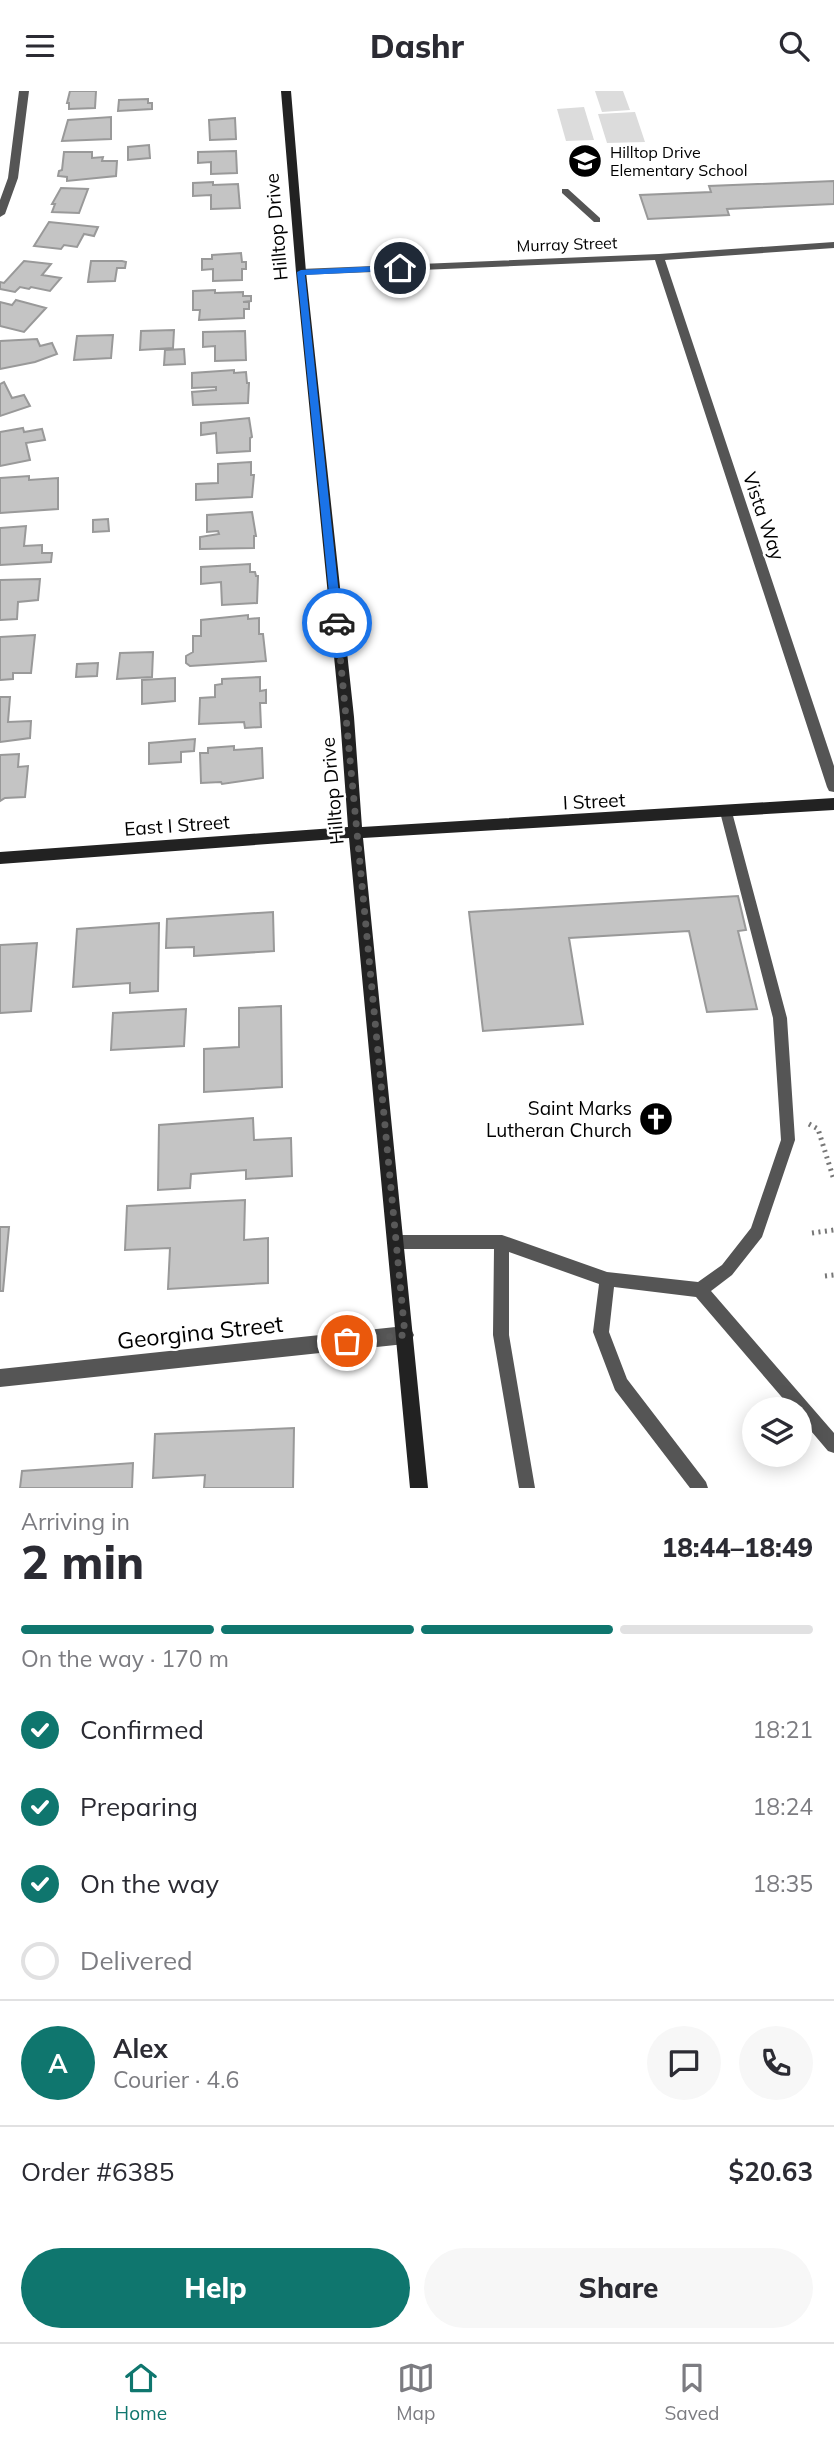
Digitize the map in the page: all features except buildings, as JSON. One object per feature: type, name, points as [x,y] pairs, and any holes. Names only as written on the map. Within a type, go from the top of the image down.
[{"type":"main road","name":"Hilltop Drive","points":[[286,91],[301,272],[419,1488]]},
{"type":"main road","name":"I Street","points":[[356,832],[834,804]]},
{"type":"main road","name":"East I Street","points":[[0,858],[356,832]]},
{"type":"street","points":[[0,213],[13,178],[24,91]]},
{"type":"street","name":"Murray Street","points":[[301,272],[659,257],[834,245]]},
{"type":"street","name":"Vista Way","points":[[659,257],[834,787]]},
{"type":"street","name":"Georgina Street","points":[[0,1378],[405,1335]]},
{"type":"lane","points":[[565,191],[597,220]]},
{"type":"lane","points":[[700,1290],[727,1270],[757,1233],[788,1140],[780,1018],[726,812]]},
{"type":"lane","points":[[396,1242],[502,1242],[607,1279],[700,1290],[834,1445]]},
{"type":"lane","points":[[502,1242],[501,1335],[527,1488]]},
{"type":"lane","points":[[607,1279],[601,1332],[621,1384],[700,1488]]},
{"type":"path","points":[[818,1129],[834,1180]]},
{"type":"path","points":[[813,1233],[834,1230]]},
{"type":"path","points":[[825,1276],[834,1275]]},
{"type":"shaded area","points":[[595,91],[623,91],[630,110],[602,112]]},
{"type":"shaded area","points":[[584,107],[594,140],[566,141],[557,109]]},
{"type":"shaded area","points":[[635,112],[645,142],[607,143],[598,114]]},
{"type":"way so far","points":[[337,623],[405,1335],[347,1341]]},
{"type":"place","name":"Hilltop Drive Elementary School","points":[[585,161]]},
{"type":"place","name":"Saint Marks Lutheran Church","points":[[656,1119]]},
{"type":"route","points":[[337,623],[301,272],[400,268]]}]
